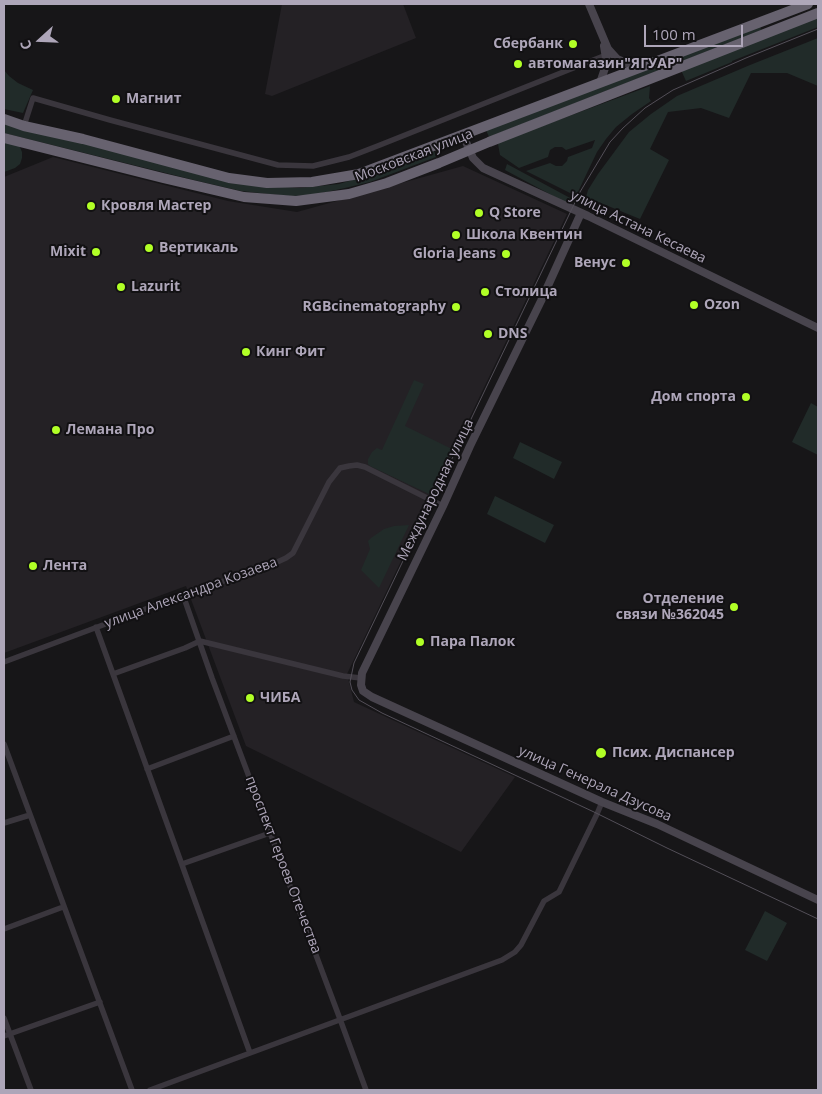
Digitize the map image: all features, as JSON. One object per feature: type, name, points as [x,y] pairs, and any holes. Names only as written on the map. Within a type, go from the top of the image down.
[{"type":"highway","name":"Московская улица","points":[[4,119],[24,126],[83,139],[229,178],[283,183],[312,182],[359,174],[808,4]]},
{"type":"highway","name":"Московская улица","points":[[4,138],[244,197],[287,201],[326,198],[363,191],[387,183],[818,13]]},
{"type":"street","points":[[589,4],[608,50],[617,59],[637,68]]},
{"type":"street","points":[[600,83],[606,68],[602,35]]},
{"type":"street","points":[[24,126],[33,98],[278,165],[313,166],[365,151],[606,56]]},
{"type":"street","name":"улица Астана Кесаева","points":[[464,135],[472,158],[483,168],[581,213],[818,328]]},
{"type":"street","name":"Международная улица","points":[[361,678],[581,213]]},
{"type":"street","name":"улица Александра Козаева","points":[[4,662],[286,558],[293,553],[330,482],[340,468],[357,465],[365,467],[443,506]]},
{"type":"street","name":"проспект Героев Отечества","points":[[183,595],[366,1090]]},
{"type":"street","points":[[96,627],[250,1053]]},
{"type":"street","points":[[113,674],[200,641],[343,676],[361,678]]},
{"type":"street","name":"улица Генерала Дзусова","points":[[361,678],[360,686],[372,697],[602,802],[657,824],[818,900]]},
{"type":"street","points":[[147,769],[234,736]]},
{"type":"street","points":[[4,744],[132,1090]]},
{"type":"street","points":[[150,1090],[502,960],[515,952],[521,945],[544,901],[559,892],[598,814],[602,802]]},
{"type":"street","points":[[4,823],[30,814]]},
{"type":"street","points":[[182,864],[270,833]]},
{"type":"street","points":[[4,929],[64,907]]},
{"type":"street","points":[[7,1035],[100,1002]]},
{"type":"street","points":[[4,1018],[7,1035],[30,1090]]},
{"type":"shaded area","points":[[282,4],[403,4],[416,38],[272,96],[265,94]]},
{"type":"shaded area","points":[[818,16],[818,27],[686,81],[681,70]]},
{"type":"shaded area","points":[[760,25],[761,30],[489,137],[486,130]]},
{"type":"shaded area","points":[[818,38],[818,86],[787,73],[751,73],[729,118],[701,108],[668,112],[650,149],[669,160],[640,219],[586,197],[598,174],[629,132],[677,96]]},
{"type":"shaded area","points":[[4,70],[18,83],[33,90],[23,113],[4,109]]},
{"type":"shaded area","points":[[650,86],[649,98],[651,101],[616,127],[606,139],[597,152],[576,196],[526,171],[550,163],[562,166],[568,157],[592,148],[595,140],[566,150],[562,147],[555,147],[550,150],[548,157],[519,168],[500,155],[499,142]]},
{"type":"shaded area","points":[[4,122],[259,185],[299,188],[339,184],[434,151],[436,157],[370,182],[313,195],[291,196],[241,191],[4,133]]},
{"type":"shaded area","points":[[4,141],[19,145],[22,158],[20,164],[15,168],[4,172]]},
{"type":"shaded area","points":[[53,157],[228,201],[297,212],[463,166],[567,214],[347,674],[354,702],[515,777],[461,852],[246,746],[186,586],[4,653],[4,177]]},
{"type":"shaded area","points":[[507,164],[572,199],[570,205],[505,170]]},
{"type":"shaded area","points":[[414,380],[424,384],[405,426],[452,449],[429,494],[368,464],[368,459],[372,452],[377,448],[382,450]]},
{"type":"shaded area","points":[[811,403],[818,407],[818,455],[792,442]]},
{"type":"shaded area","points":[[520,442],[562,462],[554,479],[513,458]]},
{"type":"shaded area","points":[[495,496],[554,525],[545,543],[487,514]]},
{"type":"shaded area","points":[[409,525],[379,588],[361,570],[370,549],[368,541],[384,529]]},
{"type":"shaded area","points":[[765,911],[787,923],[767,961],[745,950]]},
{"type":"tram line","points":[[818,29],[673,90],[645,108],[610,142],[580,192],[354,663],[350,682],[352,690],[359,700],[382,713],[818,919]]},
{"type":"place","name":"Сбербанк","points":[[573,44]]},
{"type":"place","name":"автомагазин\"ЯГУАР\"","points":[[518,64]]},
{"type":"place","name":"Магнит","points":[[116,99]]},
{"type":"place","name":"Кровля Мастер","points":[[91,206]]},
{"type":"place","name":"Q Store","points":[[479,213]]},
{"type":"place","name":"Школа Квентин","points":[[456,235]]},
{"type":"place","name":"Вертикаль","points":[[149,248]]},
{"type":"place","name":"Mixit","points":[[96,252]]},
{"type":"place","name":"Gloria Jeans","points":[[506,254]]},
{"type":"place","name":"Венус","points":[[626,263]]},
{"type":"place","name":"Lazurit","points":[[121,287]]},
{"type":"place","name":"Столица","points":[[485,292]]},
{"type":"place","name":"Ozon","points":[[694,305]]},
{"type":"place","name":"RGBcinematography","points":[[456,307]]},
{"type":"place","name":"DNS","points":[[488,334]]},
{"type":"place","name":"Кинг Фит","points":[[246,352]]},
{"type":"place","name":"Дом спорта","points":[[746,397]]},
{"type":"place","name":"Лемана Про","points":[[56,430]]},
{"type":"place","name":"Лента","points":[[33,566]]},
{"type":"place","name":"Отделение связи №362045","points":[[734,607]]},
{"type":"place","name":"Пара Палок","points":[[420,642]]},
{"type":"place","name":"ЧИБА","points":[[250,698]]},
{"type":"place","name":"Псих. Диспансер","points":[[601,753]]}]
